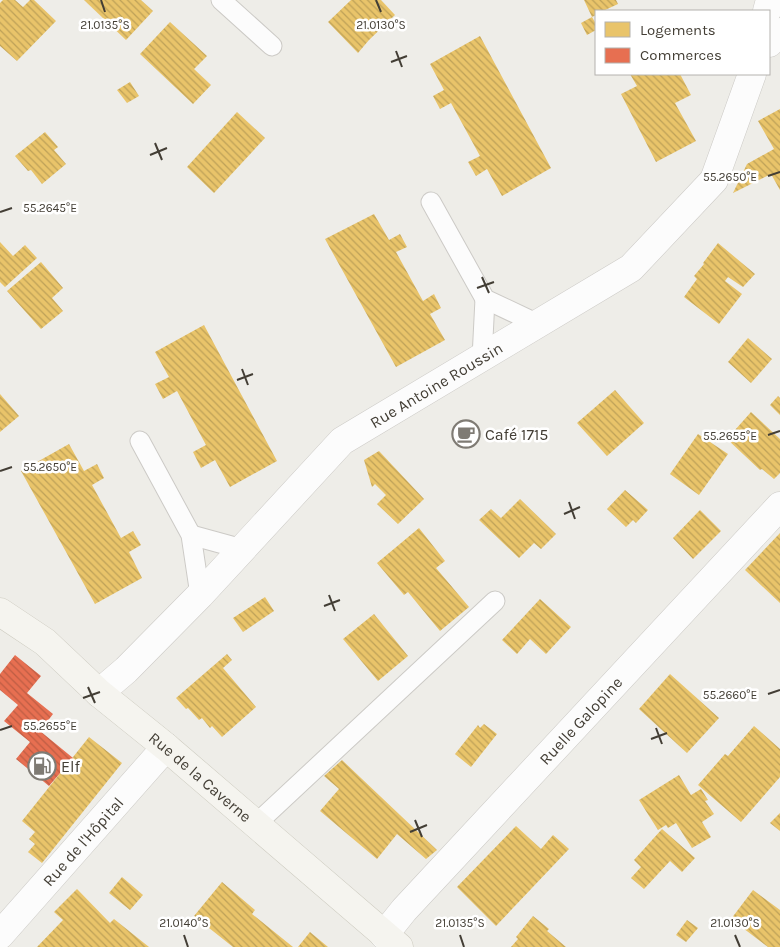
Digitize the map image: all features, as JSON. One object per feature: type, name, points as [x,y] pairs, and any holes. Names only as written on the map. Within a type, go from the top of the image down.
[{"type":"street","points":[[770,42],[780,32]]},
{"type":"street","name":"Rue Antoine Roussin","points":[[99,693],[126,670],[200,594],[342,441],[632,268],[714,180],[752,75]]},
{"type":"street","name":"Ruelle Galopine","points":[[391,941],[404,910],[780,506]]},
{"type":"street","name":"Rue de la Caverne","points":[[0,612],[45,642],[99,693],[166,747],[391,941]]},
{"type":"street","name":"Rue de l'Hôpital","points":[[0,935],[166,747]]},
{"type":"lane","points":[[220,0],[272,46]]},
{"type":"lane","points":[[431,202],[485,299],[482,358]]},
{"type":"lane","points":[[485,299],[538,324]]},
{"type":"lane","points":[[140,441],[191,535],[200,594]]},
{"type":"lane","points":[[191,535],[242,549]]},
{"type":"lane","points":[[256,824],[495,602]]},
{"type":"building: Logements","points":[[3,0],[15,0],[23,7],[30,0],[34,0],[56,21],[17,61],[0,46],[0,3]]},
{"type":"building: Logements","points":[[84,0],[141,0],[153,11],[126,40]]},
{"type":"building: Logements","points":[[351,0],[381,0],[395,15],[358,53],[328,22]]},
{"type":"building: Logements","points":[[584,0],[616,0],[618,4],[605,10],[595,10],[595,16],[592,17]]},
{"type":"building: Logements","points":[[592,17],[595,22],[595,31],[587,35],[581,23]]},
{"type":"building: Logements","points":[[170,22],[207,56],[194,69],[211,85],[193,104],[140,54]]},
{"type":"building: Logements","points":[[480,36],[551,168],[502,196],[487,169],[476,176],[468,162],[480,156],[451,103],[440,109],[433,96],[444,90],[430,64]]},
{"type":"building: Logements","points":[[631,75],[681,75],[691,95],[675,103],[696,141],[656,162],[621,94],[637,86]]},
{"type":"building: Logements","points":[[130,82],[139,96],[127,103],[117,90]]},
{"type":"building: Logements","points":[[780,109],[780,190],[771,174],[733,193],[747,164],[774,149],[758,121]]},
{"type":"building: Logements","points":[[237,112],[265,138],[214,193],[187,167]]},
{"type":"building: Logements","points":[[45,132],[58,147],[54,150],[66,164],[42,184],[31,170],[28,171],[15,156]]},
{"type":"building: Logements","points":[[374,214],[389,240],[400,234],[407,247],[396,252],[423,301],[434,294],[441,308],[430,314],[445,340],[396,367],[325,239]]},
{"type":"building: Logements","points":[[0,242],[13,256],[25,245],[37,258],[5,287],[0,282]]},
{"type":"building: Logements","points":[[718,243],[755,274],[743,287],[728,277],[725,281],[742,294],[719,324],[684,297],[697,279],[694,276]]},
{"type":"building: Logements","points":[[41,262],[63,288],[52,298],[63,311],[41,329],[7,291]]},
{"type":"building: Logements","points":[[204,325],[277,461],[230,487],[215,460],[201,468],[193,452],[206,445],[177,391],[163,399],[155,384],[169,377],[155,352]]},
{"type":"building: Logements","points":[[748,338],[772,359],[751,383],[728,362]]},
{"type":"building: Logements","points":[[615,390],[644,423],[607,456],[577,423]]},
{"type":"building: Logements","points":[[0,394],[19,416],[0,432]]},
{"type":"building: Logements","points":[[778,396],[780,398],[780,415],[770,405]]},
{"type":"building: Logements","points":[[751,412],[780,439],[780,473],[774,479],[762,469],[760,470],[727,439]]},
{"type":"building: Logements","points":[[698,434],[728,454],[699,495],[670,474]]},
{"type":"building: Logements","points":[[69,444],[84,471],[97,464],[104,478],[92,485],[121,538],[133,531],[141,545],[129,552],[142,578],[95,604],[21,471]]},
{"type":"building: Logements","points":[[379,451],[424,499],[398,524],[377,504],[386,495],[375,484],[372,487],[364,460]]},
{"type":"building: Logements","points":[[625,490],[648,510],[636,523],[633,520],[626,527],[607,509]]},
{"type":"building: Logements","points":[[520,499],[556,534],[541,549],[534,543],[519,558],[479,520],[491,509],[501,518]]},
{"type":"building: Logements","points":[[700,510],[721,531],[693,559],[673,538]]},
{"type":"building: Logements","points":[[419,528],[445,561],[436,568],[469,607],[440,631],[408,592],[404,595],[377,563]]},
{"type":"building: Logements","points":[[780,533],[780,603],[745,570]]},
{"type":"building: Logements","points":[[265,597],[274,611],[243,632],[233,618]]},
{"type":"building: Logements","points":[[540,599],[571,627],[546,654],[530,639],[517,654],[502,640]]},
{"type":"building: Logements","points":[[374,614],[408,656],[378,681],[343,639]]},
{"type":"building: Logements","points":[[227,654],[232,660],[223,668],[256,707],[222,737],[212,726],[210,728],[202,718],[199,720],[188,708],[186,709],[176,698]]},
{"type":"building: Logements","points":[[670,674],[719,718],[687,753],[639,709]]},
{"type":"building: Logements","points":[[484,724],[497,734],[471,767],[455,754],[478,725],[480,728]]},
{"type":"building: Logements","points":[[754,726],[780,749],[780,777],[741,822],[698,785],[725,754],[728,756]]},
{"type":"building: Logements","points":[[89,737],[122,763],[42,863],[28,852],[35,844],[29,839],[35,832],[22,821]]},
{"type":"building: Logements","points":[[342,760],[437,850],[426,859],[397,834],[377,859],[320,811],[339,789],[324,776]]},
{"type":"building: Logements","points":[[679,775],[691,795],[701,789],[708,800],[705,801],[714,814],[702,822],[711,837],[692,848],[676,823],[668,828],[666,825],[658,830],[639,800]]},
{"type":"building: Logements","points":[[780,813],[780,831],[770,823]]},
{"type":"building: Logements","points":[[516,826],[541,849],[553,835],[569,849],[496,926],[457,887]]},
{"type":"building: Logements","points":[[662,829],[695,858],[682,872],[670,861],[644,889],[631,878],[641,867],[634,860]]},
{"type":"building: Logements","points":[[122,877],[143,895],[130,910],[109,893]]},
{"type":"building: Logements","points":[[222,882],[255,910],[252,914],[293,947],[233,947],[194,916]]},
{"type":"building: Logements","points":[[77,889],[110,923],[114,919],[149,947],[37,947],[63,920],[54,912]]},
{"type":"building: Logements","points":[[753,890],[780,910],[780,947],[768,947],[731,919]]},
{"type":"building: Logements","points":[[533,916],[566,947],[511,947],[518,939],[516,937]]},
{"type":"building: Logements","points":[[687,920],[698,928],[686,942],[676,935]]},
{"type":"building: Logements","points":[[310,932],[328,947],[298,947]]},
{"type":"building: Commerces","points":[[15,655],[41,676],[27,693],[53,714],[40,731],[73,758],[49,786],[16,759],[30,742],[4,721],[18,705],[0,690],[0,674]]},
{"type":"place","name":"Café 1715","points":[[466,434]]},
{"type":"place","name":"Elf","points":[[42,766]]}]
